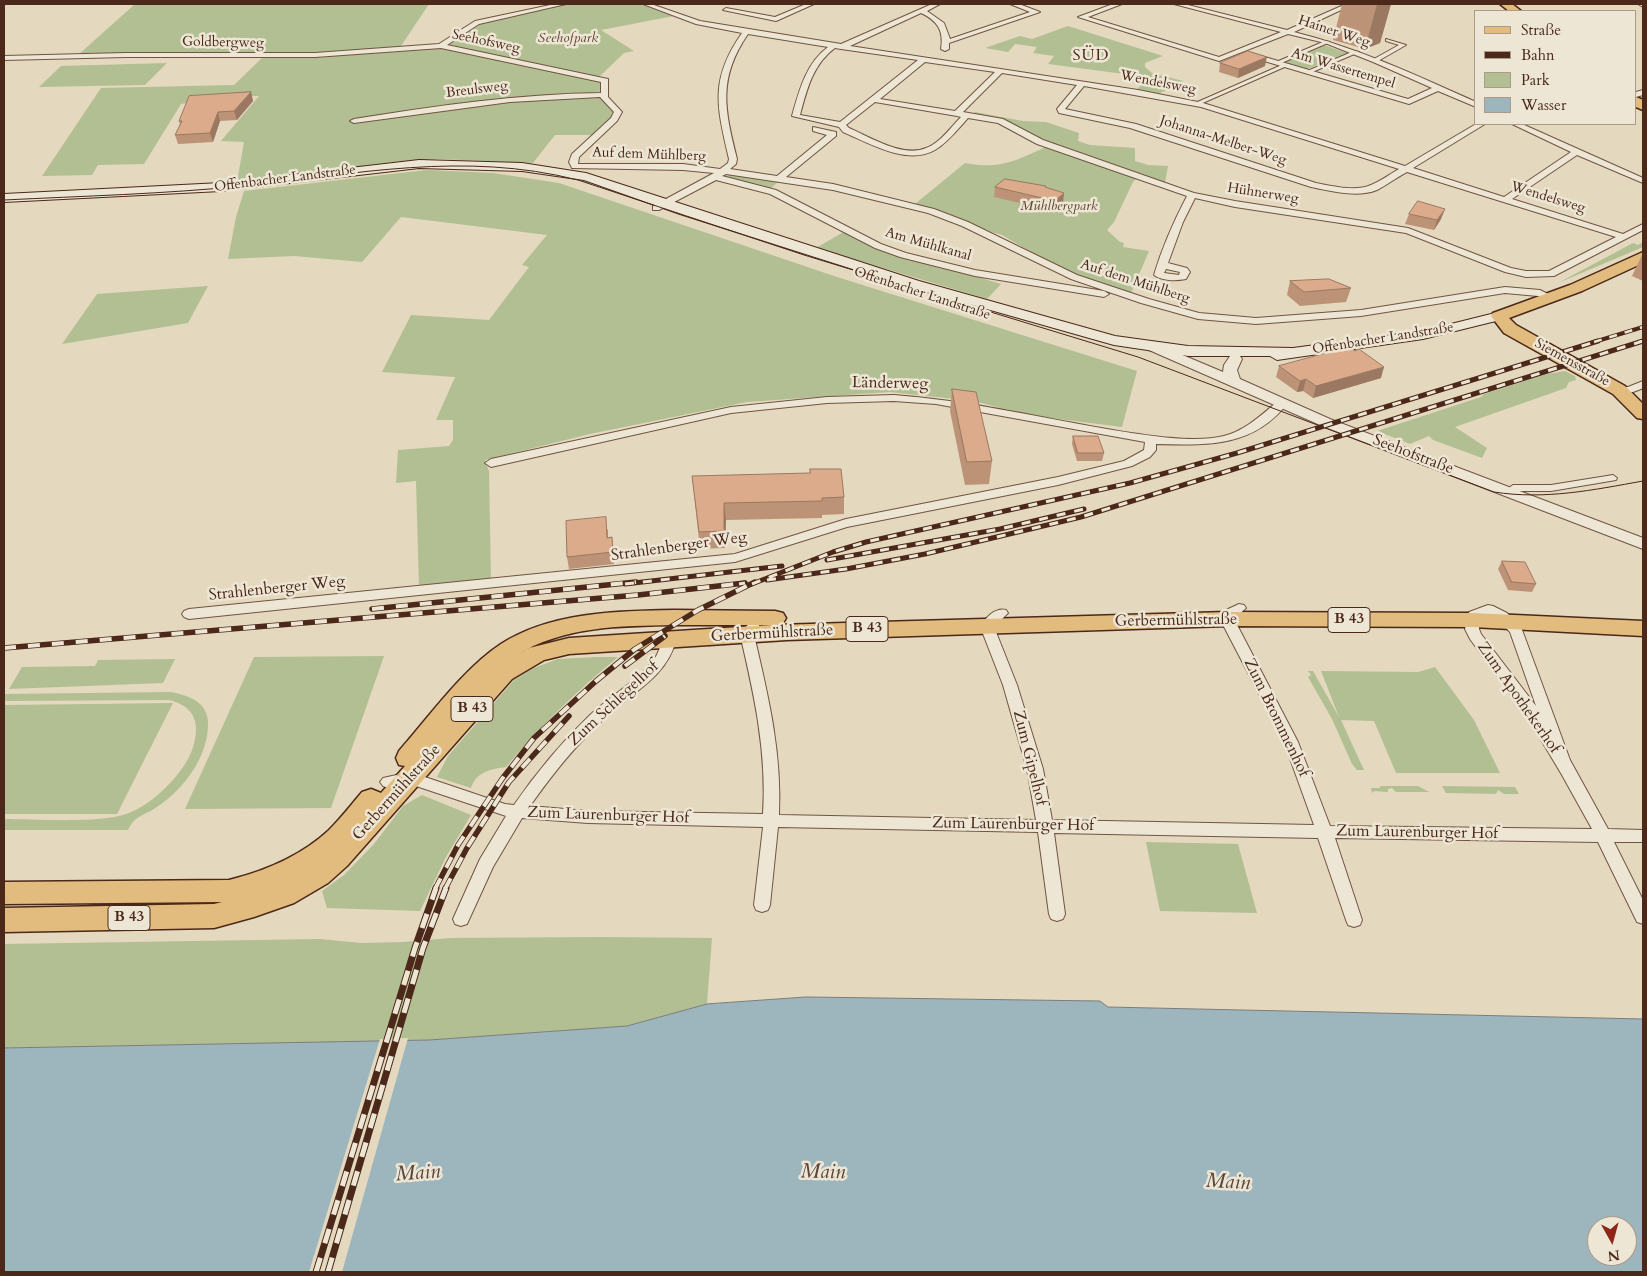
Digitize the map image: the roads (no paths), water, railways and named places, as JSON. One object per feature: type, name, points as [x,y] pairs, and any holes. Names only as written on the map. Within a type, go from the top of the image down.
[{"type":"main road","name":"Offenbacher Landstraße","points":[[4,198],[221,187],[382,168],[435,164],[508,166],[565,175],[832,258],[987,310],[1091,348],[1156,359],[1185,361],[1264,357],[1413,336],[1475,323],[1504,323]]},
{"type":"main road","points":[[1504,323],[1551,298],[1643,257]]},
{"type":"main road","name":"Offenbacher Landstraße","points":[[987,310],[1114,340],[1154,347],[1214,353],[1289,352]]},
{"type":"main road","name":"Siemensstraße","points":[[1504,323],[1620,390],[1643,414]]},
{"type":"main road","name":"Gerbermühlstraße","points":[[4,893],[229,891],[261,883],[289,871],[333,841],[399,780],[504,673],[537,654],[569,646],[994,620],[1233,613],[1643,615]]},
{"type":"main road","name":"Gerbermühlstraße","points":[[1480,615],[1509,622],[1643,628]]},
{"type":"main road","name":"Gerbermühlstraße","points":[[4,920],[214,916],[254,906],[284,895],[318,875],[360,835],[459,699],[508,650],[542,632],[562,626],[592,622],[656,618],[994,620]]},
{"type":"main road","points":[[569,646],[563,642],[564,636],[570,631],[592,622]]},
{"type":"street","points":[[441,46],[477,22],[563,4]]},
{"type":"street","name":"Wendelsweg","points":[[646,4],[698,23],[746,32],[939,61],[1196,104],[1624,237]]},
{"type":"street","points":[[698,23],[738,4]]},
{"type":"street","points":[[719,13],[776,19],[811,4]]},
{"type":"street","points":[[923,60],[842,125],[795,121],[810,74],[824,53],[937,4]]},
{"type":"street","points":[[946,42],[1038,12],[1013,4]]},
{"type":"street","points":[[1119,4],[1081,17],[1213,58],[1222,58],[1239,52],[1351,4]]},
{"type":"street","name":"Hainer Weg","points":[[1177,4],[1228,18],[1327,39],[1474,104]]},
{"type":"street","points":[[921,11],[938,19],[946,33],[946,42],[939,61]]},
{"type":"street","points":[[661,206],[721,174],[732,164],[733,159],[722,103],[722,83],[727,63],[746,32]]},
{"type":"street","points":[[1276,63],[1327,39]]},
{"type":"street","points":[[1376,60],[1403,44],[1388,40]]},
{"type":"street","name":"Goldbergweg","points":[[4,58],[143,55],[315,55],[441,46]]},
{"type":"street","name":"Seehofsweg","points":[[441,46],[605,81],[604,92]]},
{"type":"street","name":"Am Wassertempel","points":[[1239,52],[1409,102],[1437,88]]},
{"type":"street","points":[[1308,72],[1356,52]]},
{"type":"street","points":[[1196,104],[1286,66]]},
{"type":"street","points":[[957,114],[1000,71]]},
{"type":"street","name":"Johanna-Melber-Weg","points":[[1082,84],[1062,110],[1133,126],[1245,164],[1313,184],[1346,190],[1366,190],[1373,188],[1406,168]]},
{"type":"street","points":[[565,175],[575,166],[573,162],[575,156],[614,119],[618,112],[604,92]]},
{"type":"street","name":"Breulsweg","points":[[354,121],[511,100],[604,92]]},
{"type":"street","name":"Hühnerweg","points":[[874,100],[1004,122],[1040,142],[1192,195],[1252,207],[1408,231],[1508,270],[1534,275],[1551,274],[1643,227]]},
{"type":"street","points":[[842,125],[846,130],[895,149],[916,152],[932,149],[967,116]]},
{"type":"street","points":[[1406,168],[1479,125]]},
{"type":"street","points":[[1518,125],[1643,181]]},
{"type":"street","points":[[780,178],[833,134],[805,127]]},
{"type":"street","points":[[1506,199],[1577,151]]},
{"type":"street","name":"Auf dem Mühlberg","points":[[575,166],[683,167],[721,174],[780,178],[870,195],[931,211],[972,227],[1074,277],[1145,301],[1198,316],[1256,321],[1361,313],[1505,290],[1540,293],[1551,298]]},
{"type":"street","name":"Am Mühlkanal","points":[[721,174],[773,192],[878,246],[903,255],[987,276],[1145,301]]},
{"type":"street","points":[[1162,265],[1178,222],[1192,195]]},
{"type":"street","name":"Seehofstraße","points":[[1154,347],[1281,404],[1643,544]]},
{"type":"street","points":[[1234,382],[1229,369],[1235,359]]},
{"type":"street","points":[[1620,390],[1630,390],[1643,384]]},
{"type":"street","name":"Länderweg","points":[[491,463],[731,410],[781,404],[908,398],[954,404],[1151,440],[1206,442],[1226,439],[1255,427],[1281,404]]},
{"type":"street","name":"Strahlenberger Weg","points":[[189,614],[735,558],[757,553],[823,529],[1058,481],[1128,464],[1146,456],[1150,450],[1151,440]]},
{"type":"street","points":[[1513,488],[1551,488],[1614,478]]},
{"type":"street","name":"Zum Brommenhof","points":[[1233,613],[1291,742],[1325,832],[1354,920]]},
{"type":"street","name":"Zum Apothekerhof","points":[[1480,615],[1475,636],[1515,687],[1563,763],[1643,917]]},
{"type":"street","points":[[762,905],[770,821],[772,768],[767,718],[747,634],[752,628],[767,618]]},
{"type":"street","name":"Zum Gipelhof","points":[[994,620],[1010,685],[1035,769],[1057,914]]},
{"type":"street","name":"Zum Apothekerhof","points":[[1509,622],[1516,630],[1563,763]]},
{"type":"street","name":"Zum Schlegelhof","points":[[462,919],[483,868],[517,812],[556,760],[600,713],[657,666],[669,648],[669,640]]},
{"type":"street","name":"Zum Laurenburger Hof","points":[[399,780],[517,812],[588,818],[1643,836]]},
{"type":"water","name":"Main","points":[[806,997],[1100,1001],[1108,1007],[1643,1019],[1643,1272],[4,1272],[4,1048],[429,1040],[627,1026],[707,1004]]},
{"type":"tram line","points":[[4,200],[213,189],[411,168],[452,166],[494,167],[536,171],[578,180],[804,255],[1138,357],[1494,492],[1532,495],[1569,493],[1643,481]]},
{"type":"railway","points":[[1594,342],[1643,327]]},
{"type":"railway","points":[[752,584],[833,552],[866,542],[1130,483],[1237,453],[1598,341]]},
{"type":"railway","points":[[767,580],[846,569],[925,554],[1081,517],[1643,341],[1639,342]]},
{"type":"railway","points":[[827,560],[1000,529],[1084,509]]},
{"type":"railway","points":[[625,584],[782,566]]},
{"type":"railway","points":[[372,609],[636,582]]},
{"type":"railway","points":[[435,889],[458,845],[502,779],[534,738],[596,681],[635,649],[698,610],[755,582]]},
{"type":"railway","points":[[4,648],[638,595],[745,583],[739,584]]},
{"type":"railway","points":[[625,666],[665,636]]},
{"type":"railway","points":[[445,889],[467,848],[509,782],[569,716]]},
{"type":"railway","points":[[316,1272],[415,948],[436,888]]},
{"type":"railway","points":[[328,1272],[423,948],[446,888]]},
{"type":"district","name":"SÜD","points":[[1091,56]]},
{"type":"park label","name":"Seehofpark","points":[[568,39]]},
{"type":"park label","name":"Mühlbergpark","points":[[1059,207]]}]
